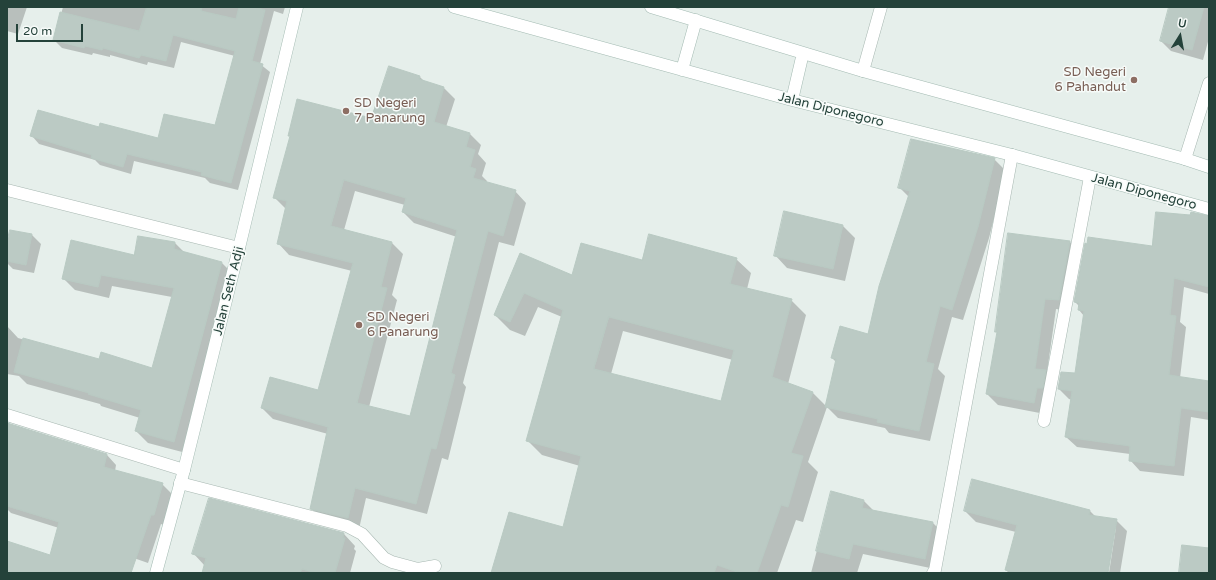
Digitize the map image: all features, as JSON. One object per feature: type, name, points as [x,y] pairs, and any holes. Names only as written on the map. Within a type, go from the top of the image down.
[{"type":"street","name":"Jalan Seth Adji","points":[[156,573],[184,470],[240,248],[297,7]]},
{"type":"street","name":"Jalan Diponegoro","points":[[454,7],[792,100],[1012,156],[1209,209]]},
{"type":"street","points":[[651,7],[863,71],[1209,167]]},
{"type":"street","points":[[863,71],[881,7]]},
{"type":"street","points":[[682,70],[696,20]]},
{"type":"street","points":[[792,100],[803,53]]},
{"type":"street","points":[[1184,159],[1209,83]]},
{"type":"street","points":[[933,573],[937,562],[1012,156]]},
{"type":"street","points":[[1044,421],[1090,177]]},
{"type":"street","points":[[7,190],[240,248]]},
{"type":"street","points":[[7,415],[184,470]]},
{"type":"street","points":[[180,483],[347,526],[362,534],[384,558],[392,562],[418,569],[435,566]]},
{"type":"building","points":[[147,7],[202,7],[201,11],[236,19],[239,7],[254,7],[265,10],[252,61],[263,64],[231,183],[201,175],[202,172],[127,154],[123,167],[91,158],[92,155],[30,136],[38,110],[99,127],[100,123],[158,138],[164,114],[215,125],[235,51],[173,35],[166,61],[141,55],[139,58],[103,48],[102,50],[85,46],[84,48],[53,40],[60,12],[139,31]]},
{"type":"building","points":[[1169,7],[1204,7],[1192,50],[1160,41]]},
{"type":"building","points":[[389,66],[420,76],[419,79],[444,87],[434,122],[470,133],[466,147],[475,150],[470,167],[476,169],[473,178],[516,190],[503,236],[488,231],[451,373],[455,375],[436,449],[431,448],[416,504],[355,488],[348,518],[310,509],[328,427],[261,408],[270,377],[318,390],[353,263],[277,244],[287,201],[273,198],[290,136],[288,136],[297,99],[371,118]],"holes":[[[344,180],[406,198],[402,212],[457,230],[410,416],[357,403],[387,288],[381,287],[392,242],[331,226]]]},
{"type":"building","points":[[911,139],[995,158],[978,227],[952,310],[940,306],[926,362],[934,364],[919,431],[877,422],[878,419],[825,407],[836,359],[831,358],[840,326],[868,334],[879,286],[910,191],[898,188]]},
{"type":"building","points":[[784,211],[843,225],[833,269],[774,256]]},
{"type":"building","points":[[1156,212],[1190,215],[1191,212],[1209,216],[1209,287],[1174,278],[1170,315],[1176,316],[1169,375],[1209,381],[1209,412],[1181,408],[1174,466],[1129,461],[1130,446],[1065,437],[1072,391],[1058,389],[1061,372],[1075,373],[1084,311],[1078,310],[1079,303],[1074,302],[1085,243],[1087,244],[1088,237],[1152,246]]},
{"type":"building","points":[[10,230],[32,234],[26,265],[7,261],[7,242]]},
{"type":"building","points":[[1008,233],[1070,241],[1059,300],[1045,299],[1035,369],[1046,370],[1043,388],[1037,388],[1034,403],[986,394],[997,332],[995,332]]},
{"type":"building","points":[[649,234],[737,258],[730,284],[792,299],[772,377],[813,392],[791,453],[803,456],[788,507],[781,505],[757,573],[740,573],[717,565],[714,573],[491,573],[509,512],[563,527],[581,456],[526,441],[563,310],[524,293],[510,322],[494,315],[520,253],[572,275],[581,243],[642,260]],"holes":[[[609,317],[734,350],[721,401],[594,369]]]},
{"type":"building","points":[[138,236],[175,242],[174,249],[222,262],[174,442],[135,431],[141,410],[88,394],[89,393],[14,372],[23,338],[99,359],[101,352],[152,368],[174,288],[101,275],[98,287],[62,279],[71,240],[134,255]]},
{"type":"building","points":[[7,423],[107,454],[104,467],[163,483],[154,515],[151,515],[131,573],[7,573],[7,541],[50,555],[59,522],[7,506]]},
{"type":"building","points":[[972,479],[1090,510],[1089,515],[1117,519],[1108,573],[1016,573],[1005,570],[1017,525],[964,511]]},
{"type":"building","points":[[831,491],[864,500],[862,508],[933,522],[925,559],[853,544],[849,559],[816,551]]},
{"type":"building","points":[[209,498],[344,533],[343,538],[345,538],[335,573],[316,573],[302,569],[300,573],[202,573],[206,558],[192,554]]},
{"type":"building","points":[[1182,545],[1209,548],[1209,573],[1179,573]]},
{"type":"place","name":"SD Negeri 6 Pahandut","points":[[1134,80]]},
{"type":"place","name":"SD Negeri 7 Panarung","points":[[346,111]]},
{"type":"place","name":"SD Negeri 6 Panarung","points":[[359,325]]}]
